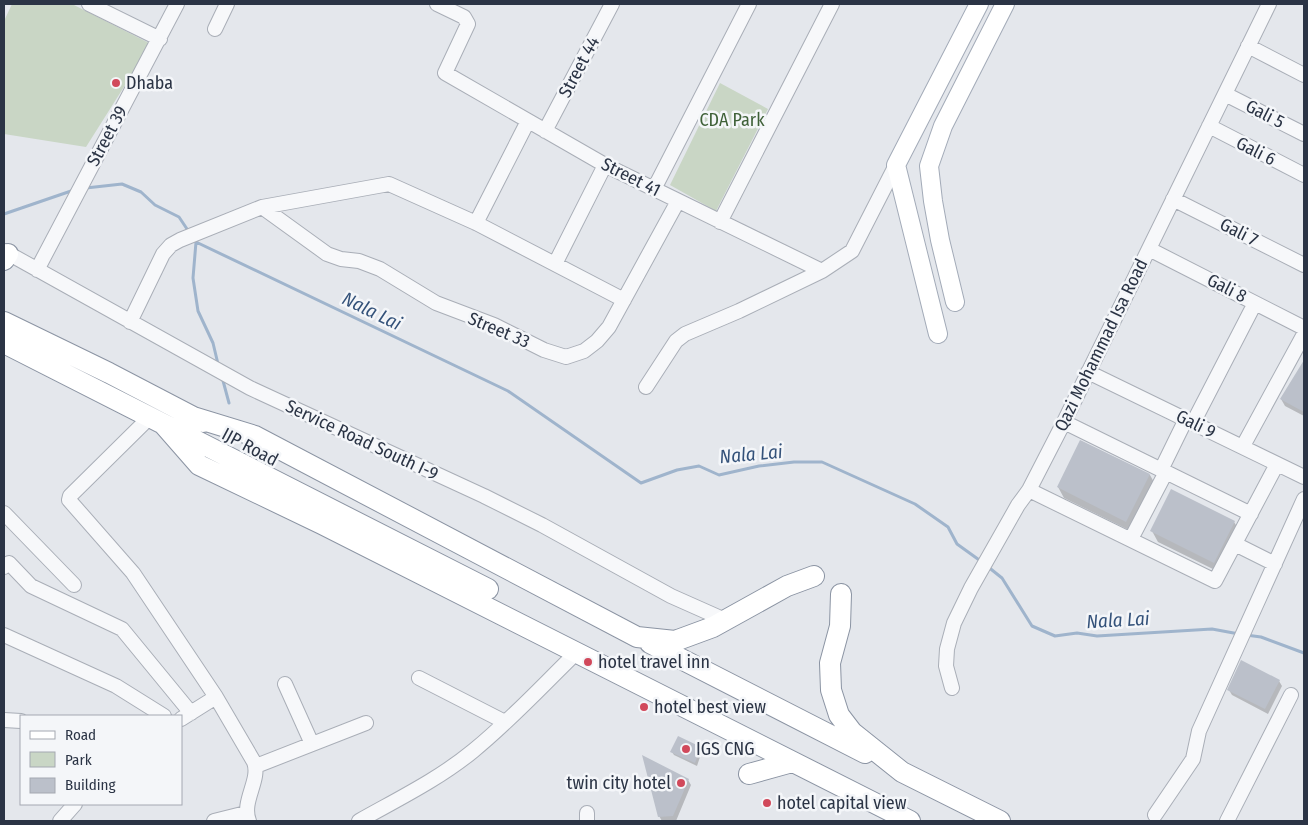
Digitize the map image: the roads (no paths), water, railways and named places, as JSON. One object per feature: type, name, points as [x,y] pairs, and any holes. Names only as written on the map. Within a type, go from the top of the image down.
[{"type":"highway","name":"IJP Road","points":[[4,322],[109,373],[190,416],[492,582],[157,421],[4,343]]},
{"type":"highway","points":[[190,416],[255,436],[637,637],[1000,821]]},
{"type":"highway","points":[[157,421],[199,465],[322,524],[910,821]]},
{"type":"highway","points":[[637,637],[675,641],[713,627],[787,586],[814,576]]},
{"type":"highway","points":[[841,594],[840,626],[830,663],[831,690],[839,715],[852,732],[902,772]]},
{"type":"highway","points":[[749,774],[792,762]]},
{"type":"main road","points":[[938,334],[896,165],[979,4]]},
{"type":"main road","points":[[955,302],[940,240],[929,166],[943,126],[1005,4]]},
{"type":"main road","points":[[903,189],[929,166]]},
{"type":"street","points":[[89,4],[160,39]]},
{"type":"street","name":"Street 39","points":[[37,270],[177,4]]},
{"type":"street","points":[[216,28],[227,4]]},
{"type":"street","name":"Street 41","points":[[437,4],[464,17],[468,24],[445,74],[605,165],[822,270]]},
{"type":"street","name":"Street 44","points":[[545,131],[612,4]]},
{"type":"street","points":[[654,189],[749,4]]},
{"type":"street","points":[[720,222],[832,4]]},
{"type":"street","name":"Qazi Mohammad Isa Road","points":[[952,688],[946,666],[947,649],[954,623],[971,588],[1028,490],[1064,422],[1269,4]]},
{"type":"street","points":[[1248,46],[1304,75]]},
{"type":"street","name":"Gali 5","points":[[1225,94],[1304,134]]},
{"type":"street","points":[[476,223],[528,121]]},
{"type":"street","name":"Gali 6","points":[[1208,126],[1304,175]]},
{"type":"street","points":[[555,264],[605,165]]},
{"type":"street","points":[[646,387],[676,341],[685,334],[739,311],[822,270],[852,251],[896,165]]},
{"type":"street","points":[[130,322],[163,254],[180,240],[262,208],[389,184],[476,223],[624,300]]},
{"type":"street","name":"Gali 7","points":[[1173,200],[1304,265]]},
{"type":"street","name":"Street 33","points":[[262,208],[327,254],[341,259],[359,261],[380,269],[436,303],[494,326],[544,350],[566,357],[584,351],[597,341],[609,327],[678,201]]},
{"type":"street","name":"Gali 8","points":[[1149,249],[1304,328]]},
{"type":"street","name":"Service Road South I-9","points":[[5,255],[37,270],[250,388],[484,496],[542,525],[672,596],[725,620]]},
{"type":"street","points":[[1131,539],[1189,421],[1255,303]]},
{"type":"street","points":[[1243,446],[1304,334]]},
{"type":"street","name":"Gali 9","points":[[1088,372],[1304,477]]},
{"type":"street","points":[[157,421],[70,496],[69,500],[133,574],[216,696],[256,766],[247,817],[214,821]]},
{"type":"street","points":[[1064,422],[1251,514]]},
{"type":"street","points":[[1028,490],[1215,581],[1277,464]]},
{"type":"street","points":[[1155,815],[1193,759],[1199,731],[1304,498]]},
{"type":"street","points":[[4,512],[74,586]]},
{"type":"street","points":[[1235,544],[1275,564]]},
{"type":"street","points":[[4,567],[9,563],[31,586],[122,629],[186,716],[216,696]]},
{"type":"street","points":[[4,635],[116,686],[162,715]]},
{"type":"street","points":[[359,821],[435,778],[473,752],[576,652]]},
{"type":"street","points":[[419,678],[505,722]]},
{"type":"street","points":[[285,684],[312,744]]},
{"type":"street","points":[[1227,821],[1291,695]]},
{"type":"street","points":[[4,720],[20,721]]},
{"type":"street","points":[[256,766],[366,722]]},
{"type":"street","points":[[60,821],[74,805]]},
{"type":"waterway","name":"Nala Lai","points":[[86,188],[122,184],[141,192],[155,205],[179,217],[189,232]]},
{"type":"waterway","name":"Nala Lai","points":[[4,214],[74,190]]},
{"type":"waterway","name":"Nala Lai","points":[[194,239],[196,242],[508,391],[641,483],[677,470],[699,466],[719,475],[759,466],[794,462],[822,462],[915,504],[948,527],[957,544],[982,562]]},
{"type":"waterway","name":"Nala Lai","points":[[196,242],[193,278],[198,311],[213,343],[218,364]]},
{"type":"waterway","name":"Nala Lai","points":[[222,377],[229,403]]},
{"type":"waterway","name":"Nala Lai","points":[[987,566],[1002,578],[1032,626],[1055,636],[1077,633],[1097,636],[1212,629],[1239,634]]},
{"type":"waterway","name":"Nala Lai","points":[[1246,635],[1261,637],[1304,653]]},
{"type":"place","name":"Dhaba","points":[[116,83]]},
{"type":"place","name":"hotel travel inn","points":[[588,662]]},
{"type":"place","name":"hotel best view","points":[[644,707]]},
{"type":"place","name":"IGS CNG","points":[[686,749]]},
{"type":"place","name":"twin city hotel","points":[[681,783]]},
{"type":"place","name":"hotel capital view","points":[[767,803]]},
{"type":"park label","name":"CDA Park","points":[[732,120]]}]
